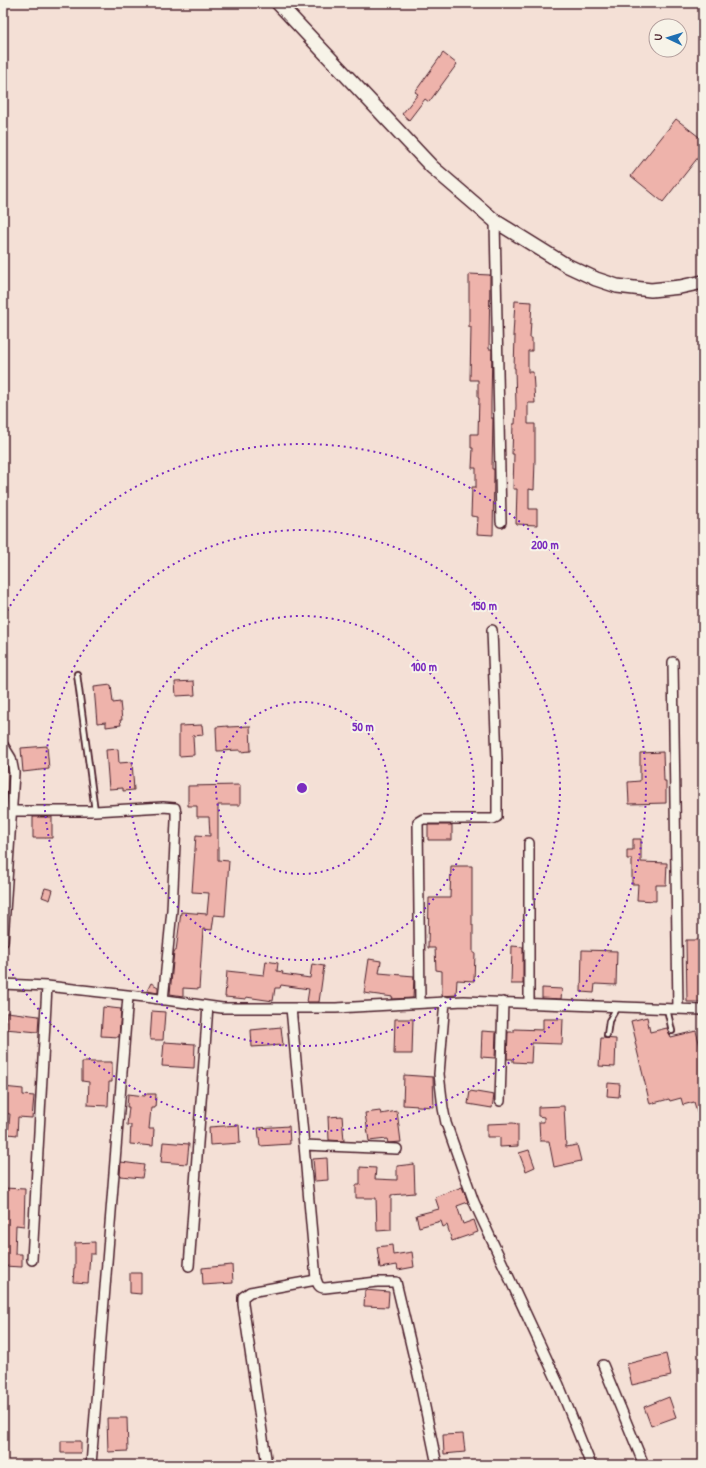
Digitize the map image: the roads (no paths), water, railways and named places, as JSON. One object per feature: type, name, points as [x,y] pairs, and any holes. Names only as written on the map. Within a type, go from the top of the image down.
[{"type":"street","points":[[278,3],[432,166],[495,221],[566,265],[596,279],[617,286],[651,290],[680,287],[703,282]]},
{"type":"street","points":[[495,221],[501,522]]},
{"type":"street","points":[[420,1003],[418,822],[423,819],[494,819],[497,817],[497,759],[492,630]]},
{"type":"street","points":[[673,662],[678,1009]]},
{"type":"street","points":[[3,745],[13,764],[14,780],[3,942]]},
{"type":"street","points":[[12,811],[96,811],[163,807],[175,808],[172,910],[163,1000]]},
{"type":"street","points":[[529,844],[529,1004]]},
{"type":"street","points":[[3,984],[47,986],[222,1008],[336,1008],[445,1001],[703,1010]]},
{"type":"street","points":[[32,1260],[47,986]]},
{"type":"street","points":[[91,1465],[128,996]]},
{"type":"street","points":[[445,1001],[439,1074],[446,1123],[474,1202],[559,1385],[591,1465]]},
{"type":"street","points":[[500,1101],[503,1002]]},
{"type":"street","points":[[189,1266],[208,1006]]},
{"type":"street","points":[[291,1008],[316,1280],[320,1287],[325,1288],[377,1282],[396,1282],[420,1383],[437,1465]]},
{"type":"street","points":[[304,1145],[397,1149]]},
{"type":"street","points":[[267,1465],[243,1297],[250,1292],[316,1280]]},
{"type":"street","points":[[603,1365],[644,1465]]},
{"type":"lane","points":[[77,674],[96,811]]},
{"type":"lane","points":[[607,1035],[608,1021],[617,1007]]},
{"type":"lane","points":[[667,1008],[672,1031]]}]
